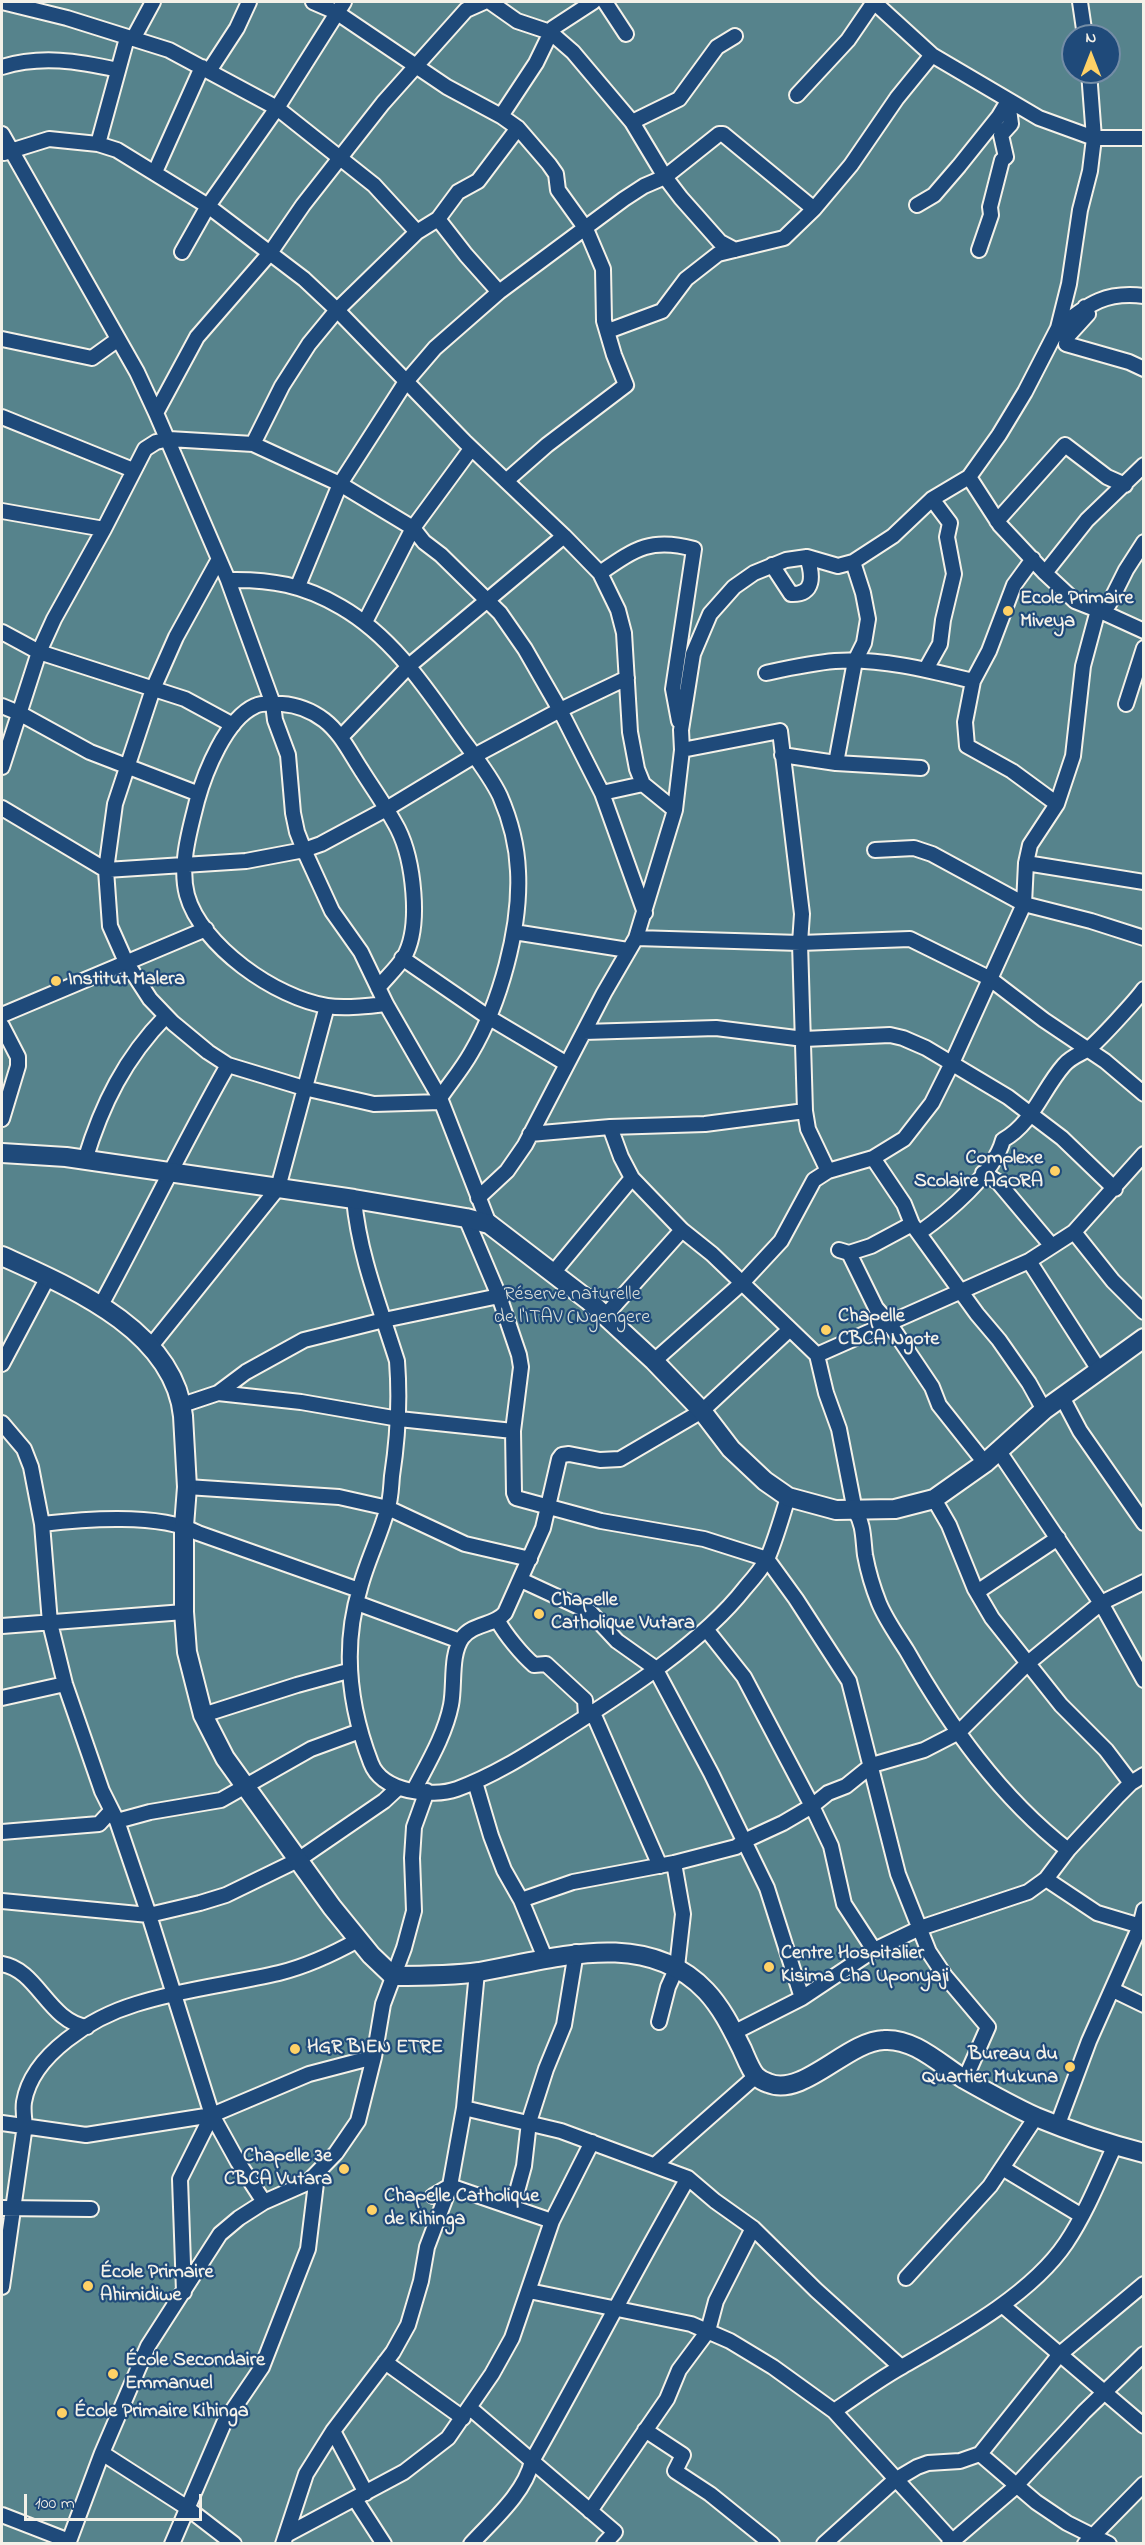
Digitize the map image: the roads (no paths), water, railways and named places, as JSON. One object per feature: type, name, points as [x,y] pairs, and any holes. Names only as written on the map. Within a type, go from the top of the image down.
[{"type":"street","points":[[2,2],[25,4],[169,50],[277,108],[374,185],[417,232]]},
{"type":"street","points":[[98,144],[118,70],[130,39],[153,2]]},
{"type":"street","points":[[155,172],[206,69],[237,28],[249,2]]},
{"type":"street","points":[[313,2],[340,7],[417,66],[475,104],[501,116],[518,128],[549,164],[555,174],[558,189],[586,229],[603,269],[604,321],[626,385],[547,445],[506,481]]},
{"type":"street","points":[[156,413],[197,337],[270,253],[340,157],[466,10],[484,2]]},
{"type":"street","points":[[490,2],[517,21],[550,32],[573,52],[632,122],[665,177],[720,242],[735,250]]},
{"type":"street","points":[[501,116],[536,63],[550,32],[563,20],[593,2]]},
{"type":"street","points":[[605,2],[626,34]]},
{"type":"street","points":[[797,95],[848,40],[874,2],[932,55],[1039,118],[1094,138],[1143,138]]},
{"type":"street","points":[[1080,2],[1083,24]]},
{"type":"street","points":[[182,252],[207,206],[277,108],[340,7]]},
{"type":"street","points":[[632,122],[679,99],[717,47],[735,36]]},
{"type":"street","points":[[608,331],[662,311],[686,279],[718,254],[784,238],[813,210],[851,165],[897,98],[932,55]]},
{"type":"street","points":[[2,67],[39,59],[65,60],[118,70]]},
{"type":"street","points":[[681,730],[693,654],[710,614],[739,584],[754,573],[786,560],[807,557],[838,566],[853,562],[893,536],[932,499],[969,477],[999,435],[1025,392],[1058,328],[1069,284],[1080,210],[1090,171],[1094,138],[1090,84]]},
{"type":"street","points":[[917,205],[934,195],[999,116],[1008,101]]},
{"type":"street","points":[[979,250],[992,215],[990,207],[1002,160],[1006,157],[1001,135],[1011,124],[1008,101]]},
{"type":"street","points":[[252,444],[282,386],[309,344],[337,310],[417,232],[438,219],[458,192],[478,181],[518,128]]},
{"type":"street","points":[[2,134],[6,152],[137,372],[169,439],[228,580],[273,704],[275,720],[288,755],[293,813],[304,850],[332,911],[361,952],[386,1004],[440,1100],[489,1224]]},
{"type":"street","points":[[298,586],[339,484],[405,383],[435,348],[499,292],[644,186],[665,177],[719,134],[723,134],[813,210]]},
{"type":"street","points":[[6,152],[49,139],[98,144],[117,150],[207,206],[304,279],[337,310],[405,383],[600,573],[618,610],[624,633],[630,732],[637,769],[643,784],[675,810]]},
{"type":"street","points":[[438,219],[499,292]]},
{"type":"street","points":[[1058,328],[1098,299],[1112,296],[1143,296]]},
{"type":"street","points":[[1085,307],[1088,314],[1067,337],[1066,344],[1129,362],[1143,369]]},
{"type":"street","points":[[2,339],[92,358],[117,340]]},
{"type":"street","points":[[2,417],[134,470]]},
{"type":"street","points":[[2,767],[39,652],[54,619],[104,529],[145,448],[169,439],[252,444],[339,484],[413,528],[424,542],[441,555],[506,622],[560,710],[602,793],[645,913]]},
{"type":"street","points":[[997,520],[1065,445],[1107,477],[1125,485]]},
{"type":"street","points":[[365,622],[413,528],[471,449]]},
{"type":"street","points":[[1046,573],[1087,520],[1143,465]]},
{"type":"street","points":[[969,477],[997,520],[1075,601],[1143,631]]},
{"type":"street","points":[[926,669],[940,644],[954,574],[947,537],[950,522],[932,499]]},
{"type":"street","points":[[2,511],[104,529]]},
{"type":"street","points":[[340,737],[410,665],[564,536]]},
{"type":"street","points":[[654,1361],[742,1283],[782,1241],[813,1180],[828,1171],[873,1158],[904,1139],[932,1103],[1024,904],[1026,863],[1030,845],[1057,804],[1073,756],[1083,666],[1098,610],[1109,604],[1143,542]]},
{"type":"street","points":[[478,1198],[507,1171],[525,1145],[632,944],[645,913],[675,810],[682,750],[681,730],[673,689],[694,549],[673,543],[659,543],[635,550],[600,573]]},
{"type":"street","points":[[771,566],[791,594],[806,592],[811,587],[812,575],[807,557]]},
{"type":"street","points":[[219,559],[176,637],[153,689],[115,804],[106,870],[110,926],[126,962],[150,999],[208,1053],[228,1065],[304,1088],[374,1104],[440,1100]]},
{"type":"street","points":[[1033,559],[1014,585],[989,651],[973,681],[965,722],[967,746],[1012,771],[1057,804]]},
{"type":"street","points":[[836,763],[855,661],[864,643],[868,619],[863,592],[853,562]]},
{"type":"street","points":[[228,580],[263,580],[298,586],[365,622],[410,665],[499,794],[511,828],[518,870],[514,932],[507,964],[488,1017],[472,1052],[440,1100]]},
{"type":"street","points":[[2,632],[39,652],[185,699],[233,725]]},
{"type":"street","points":[[1126,704],[1143,648]]},
{"type":"street","points":[[766,673],[811,663],[855,661],[926,669],[973,681]]},
{"type":"street","points":[[2,808],[106,870],[185,863],[246,861],[304,850],[321,844],[388,808],[474,756],[560,710],[627,678]]},
{"type":"street","points":[[378,988],[402,958],[409,943],[413,918],[413,877],[402,837],[388,808],[340,737],[325,722],[309,711],[291,705],[254,706],[233,725],[216,753],[199,794],[188,836],[185,863],[186,892],[192,908],[206,929],[234,960],[261,980],[297,997],[327,1006],[386,1004]]},
{"type":"street","points":[[2,706],[19,712],[90,752],[199,794]]},
{"type":"street","points":[[682,750],[780,731],[802,914],[800,943],[805,1111],[808,1129],[828,1171]]},
{"type":"street","points":[[782,755],[836,763],[921,768]]},
{"type":"street","points":[[602,793],[643,784]]},
{"type":"street","points":[[875,850],[914,848],[932,854],[1024,904],[1091,921],[1143,938]]},
{"type":"street","points":[[1026,863],[1143,882]]},
{"type":"street","points":[[2,1015],[206,929]]},
{"type":"street","points":[[514,932],[632,944],[800,943],[910,939],[989,978],[1044,1020],[1105,1061],[1143,1094]]},
{"type":"street","points":[[402,958],[488,1017],[567,1064]]},
{"type":"street","points":[[985,1463],[939,1405],[932,1388],[889,1323],[876,1308],[844,1251],[871,1246],[915,1229],[952,1209],[1000,1153],[1003,1140],[1014,1134],[1032,1114],[1063,1067],[1074,1056],[1087,1049],[1142,994]]},
{"type":"street","points":[[151,1346],[278,1188],[327,1006]]},
{"type":"street","points":[[85,1160],[95,1128],[123,1069],[134,1052],[166,1016]]},
{"type":"street","points":[[2,1026],[18,1057],[18,1066],[2,1119]]},
{"type":"street","points":[[584,1032],[716,1028],[804,1039],[890,1035],[913,1042],[952,1063],[1032,1114],[1062,1138],[1115,1189]]},
{"type":"street","points":[[101,1305],[228,1065]]},
{"type":"street","points":[[530,1134],[610,1127],[705,1124],[805,1111]]},
{"type":"street","points":[[610,1127],[621,1158],[632,1178],[682,1230],[818,1355],[826,1393],[839,1429],[855,1511],[861,1519],[865,1554],[879,1603],[918,1672],[999,1786],[1048,1835],[1068,1850]]},
{"type":"street","points":[[2,1153],[85,1160],[170,1172],[354,1199],[489,1224],[588,1300],[654,1361],[702,1411],[731,1449],[765,1481],[788,1497],[836,1510],[895,1509],[934,1499],[985,1463],[1044,1410],[1143,1338]]},
{"type":"street","points":[[818,1355],[1029,1261],[1074,1232],[1115,1189],[1143,1154]]},
{"type":"street","points":[[873,1158],[904,1204],[915,1229],[999,1340],[1029,1383],[1044,1410]]},
{"type":"street","points":[[983,1173],[998,1182],[1051,1245]]},
{"type":"street","points":[[553,1273],[632,1178]]},
{"type":"street","points":[[354,1199],[356,1225],[367,1271],[397,1360],[399,1419],[388,1509],[358,1596],[349,1642],[348,1671],[360,1731],[372,1766],[385,1781],[398,1788],[420,1791],[439,1793],[454,1790],[475,1782],[527,1754],[620,1696],[706,1629],[744,1589],[767,1559],[788,1497]]},
{"type":"street","points":[[466,1218],[515,1336],[519,1355],[521,1368],[513,1431],[516,1498],[601,1521],[704,1539],[767,1559],[849,1681],[898,1874],[929,1952],[945,1976],[988,2027],[965,2079]]},
{"type":"street","points":[[605,1316],[682,1230]]},
{"type":"street","points":[[1074,1232],[1113,1281],[1143,1312]]},
{"type":"street","points":[[2,1256],[101,1305],[151,1346],[171,1375],[182,1405],[187,1487],[184,1526],[184,1612],[187,1652],[203,1715],[225,1758],[298,1860],[370,1955],[393,1976],[477,1972],[576,1952],[606,1951],[663,1962],[677,1967],[706,1991],[734,2032],[756,2076],[770,2084],[793,2083],[810,2077],[859,2046],[883,2040],[910,2045],[965,2079],[1036,2117],[1143,2153]]},
{"type":"street","points":[[1029,1261],[1099,1370]]},
{"type":"street","points":[[2,1364],[48,1277]]},
{"type":"street","points":[[182,1405],[218,1393],[246,1372],[304,1340],[384,1320],[499,1296]]},
{"type":"street","points":[[2,2515],[69,2542],[102,2452],[148,2346],[220,2234],[264,2202],[307,2183],[317,2175],[336,2153],[358,2121],[374,2057],[383,2004],[404,1948],[414,1911],[412,1858],[420,1791],[451,1706],[460,1641],[471,1630],[498,1621],[505,1613],[530,1559],[549,1508],[559,1459],[562,1455],[615,1460],[702,1411],[789,1330]]},
{"type":"street","points":[[218,1393],[301,1402],[399,1419],[513,1431]]},
{"type":"street","points":[[1062,1397],[1080,1431],[1143,1523]]},
{"type":"street","points":[[2,1423],[24,1449],[31,1467],[42,1524],[50,1623],[65,1684],[149,1916],[213,2115],[238,2162],[264,2202]]},
{"type":"street","points":[[998,1450],[1101,1603],[1143,1680]]},
{"type":"street","points":[[187,1487],[339,1497],[388,1509],[465,1544],[530,1559]]},
{"type":"street","points":[[934,1499],[949,1524],[977,1592],[1005,1637],[1061,1705],[1106,1750],[1131,1783]]},
{"type":"street","points":[[42,1524],[78,1520],[156,1522],[184,1526],[358,1596],[460,1641]]},
{"type":"street","points":[[977,1592],[1058,1538]]},
{"type":"street","points":[[521,1580],[590,1611],[617,1641],[655,1668],[766,1888],[802,1998]]},
{"type":"street","points":[[521,1900],[573,1882],[674,1863],[736,1847],[744,1841],[783,1824],[828,1793],[846,1786],[872,1765],[924,1750],[959,1732],[1028,1663],[1101,1603],[1143,1582]]},
{"type":"street","points":[[2,1626],[184,1612]]},
{"type":"street","points":[[498,1621],[506,1635],[518,1645],[528,1660],[534,1665],[546,1664],[585,1700],[660,1866]]},
{"type":"street","points":[[706,1629],[744,1677],[812,1806],[831,1846],[844,1904],[874,1950]]},
{"type":"street","points":[[203,1715],[348,1671]]},
{"type":"street","points":[[2,1698],[65,1684]]},
{"type":"street","points":[[2,1832],[99,1824],[114,1816],[196,1806],[221,1800],[246,1788],[311,1749],[360,1731]]},
{"type":"street","points":[[734,2032],[802,1998],[874,1950],[920,1928],[1028,1892],[1046,1879],[1068,1850],[1131,1783],[1143,1775]]},
{"type":"street","points":[[475,1782],[504,1870],[521,1900],[545,1958]]},
{"type":"street","points":[[2,1901],[149,1916],[226,1895],[298,1860],[384,1801],[398,1788]]},
{"type":"street","points":[[659,2022],[668,1987],[677,1967],[683,1914],[674,1863]]},
{"type":"street","points":[[1046,1879],[1097,1913],[1142,1927]]},
{"type":"street","points":[[1058,2124],[1089,2041],[1142,1927],[1143,1910]]},
{"type":"street","points":[[2,2287],[7,2209],[25,2125],[24,2102],[36,2069],[56,2049],[87,2027],[135,2004],[281,1972],[328,1957],[358,1940]]},
{"type":"street","points":[[513,2206],[524,2166],[529,2122],[546,2068],[564,2025],[576,1952]]},
{"type":"street","points":[[2,1964],[24,1974],[42,1996],[67,2019],[76,2025],[87,2027]]},
{"type":"street","points":[[284,2539],[306,2474],[333,2431],[385,2362],[408,2325],[421,2281],[427,2247],[450,2186],[464,2108],[477,1972]]},
{"type":"street","points":[[1113,1990],[1143,2005]]},
{"type":"street","points":[[2,2123],[86,2135],[213,2115],[309,2074],[374,2057]]},
{"type":"street","points":[[655,2165],[756,2076]]},
{"type":"street","points":[[464,2108],[529,2122],[592,2142],[688,2178],[753,2228],[816,2290],[901,2367]]},
{"type":"street","points":[[184,2292],[180,2179],[213,2115]]},
{"type":"street","points":[[906,2278],[945,2238],[1004,2169],[1036,2117]]},
{"type":"street","points":[[284,2539],[404,2472],[448,2439],[512,2338],[552,2221],[592,2142]]},
{"type":"street","points":[[834,2411],[1002,2305],[1053,2259],[1066,2244],[1082,2216],[1115,2145]]},
{"type":"street","points":[[1004,2169],[1082,2216]]},
{"type":"street","points":[[172,2544],[224,2423],[262,2367],[308,2249],[317,2175]]},
{"type":"street","points":[[471,2544],[519,2489],[529,2474],[532,2461],[616,2309],[639,2262],[688,2178]]},
{"type":"street","points":[[433,2196],[450,2186],[552,2221]]},
{"type":"street","points":[[7,2209],[91,2209]]},
{"type":"street","points":[[590,2511],[667,2398],[679,2370],[708,2331],[716,2301],[753,2228]]},
{"type":"street","points":[[824,2544],[895,2480],[928,2463],[960,2461],[980,2454],[1060,2354],[1143,2284]]},
{"type":"street","points":[[529,2291],[691,2324],[730,2341],[773,2367],[834,2411],[952,2543],[1016,2485],[1084,2412],[1143,2354]]},
{"type":"street","points":[[1002,2305],[1143,2426]]},
{"type":"street","points":[[385,2362],[466,2413],[532,2461],[615,2532],[604,2544]]},
{"type":"street","points":[[645,2430],[683,2455],[675,2471],[710,2494],[772,2544]]},
{"type":"street","points":[[333,2431],[360,2496],[384,2544]]},
{"type":"street","points":[[102,2452],[186,2507],[234,2544]]},
{"type":"street","points":[[980,2454],[1016,2485],[1089,2540],[1109,2544]]},
{"type":"street","points":[[1089,2540],[1143,2484]]},
{"type":"place","name":"Ecole Primaire Miveya","points":[[1008,611]]},
{"type":"place","name":"Institut Malera","points":[[56,981]]},
{"type":"place","name":"Complexe Scolaire AGORA","points":[[1055,1171]]},
{"type":"place","name":"Chapelle CBCA Ngote","points":[[826,1330]]},
{"type":"place","name":"Chapelle Catholique Vutara","points":[[539,1614]]},
{"type":"place","name":"Centre Hospitalier Kisima Cha Uponyaji","points":[[769,1967]]},
{"type":"place","name":"HGR BIEN ETRE","points":[[295,2049]]},
{"type":"place","name":"Bureau du Quartier Mukuna","points":[[1070,2067]]},
{"type":"place","name":"Chapelle 3e CBCA Vutara","points":[[344,2169]]},
{"type":"place","name":"Chapelle Catholique de Kihinga","points":[[372,2210]]},
{"type":"place","name":"École Primaire Ahimidiwe","points":[[88,2286]]},
{"type":"place","name":"École Secondaire Emmanuel","points":[[113,2374]]},
{"type":"place","name":"École Primaire Kihinga","points":[[62,2413]]},
{"type":"park label","name":"Réserve naturelle de l'ITAV (Ngengere","points":[[572,1308]]}]
